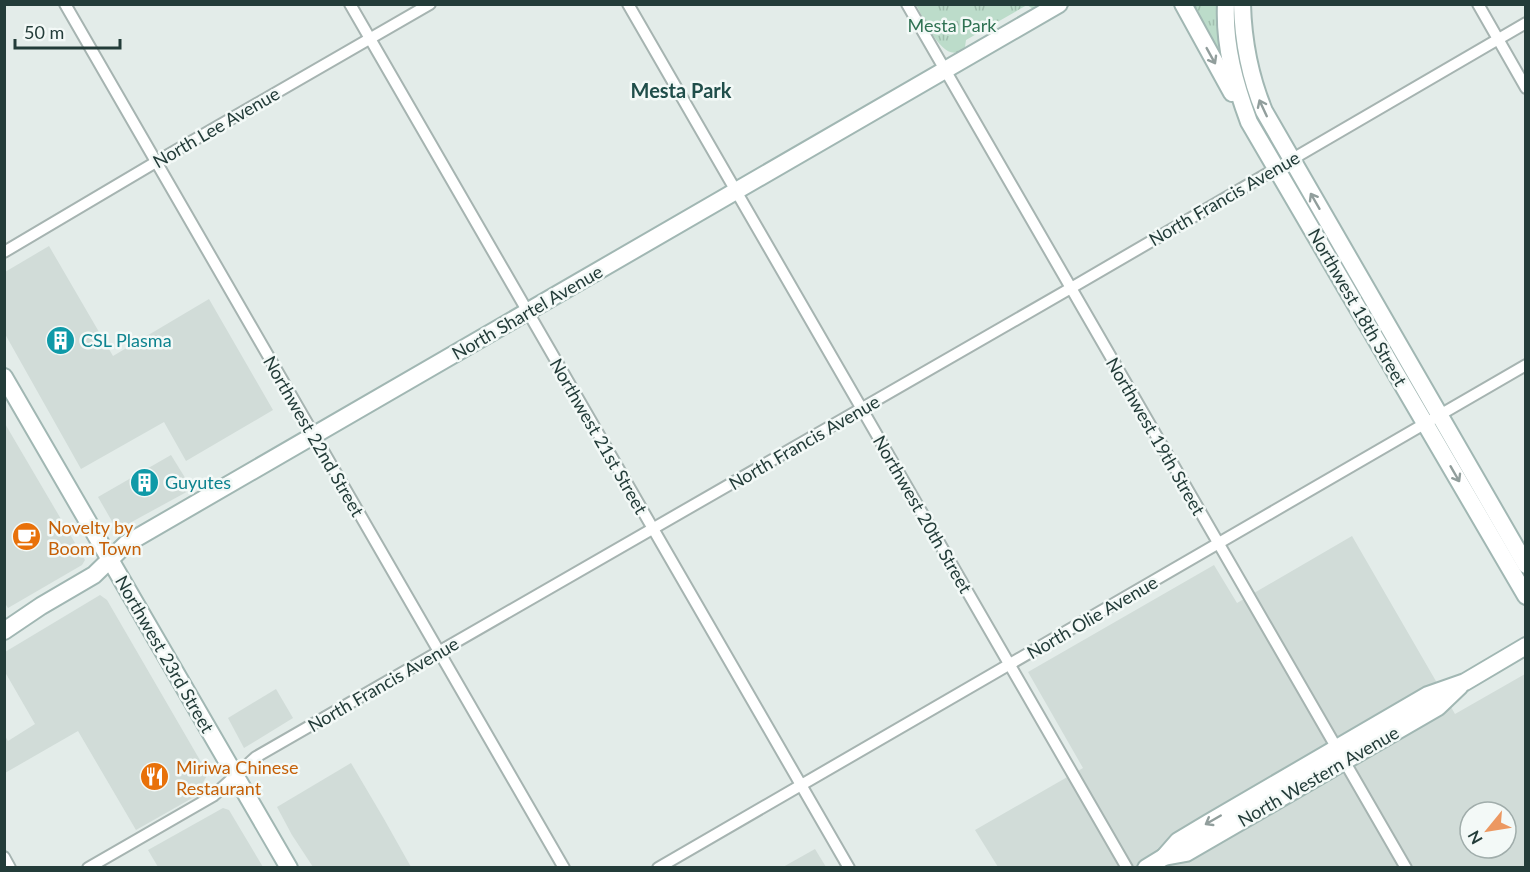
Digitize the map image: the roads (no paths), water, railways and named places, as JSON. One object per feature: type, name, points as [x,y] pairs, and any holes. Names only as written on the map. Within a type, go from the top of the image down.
[{"type":"street","name":"Northwest 22nd Street","points":[[64,4],[564,867]]},
{"type":"street","name":"Northwest 21st Street","points":[[350,4],[849,867]]},
{"type":"street","name":"North Lee Avenue","points":[[4,252],[430,4]]},
{"type":"street","name":"Northwest 20th Street","points":[[628,4],[1127,867]]},
{"type":"street","name":"Northwest 19th Street","points":[[907,4],[1406,867]]},
{"type":"street","name":"North Shartel Avenue","points":[[4,631],[94,575],[126,544],[1059,4]]},
{"type":"street","points":[[1183,4],[1249,122]]},
{"type":"street","name":"Northwest 18th Street","points":[[1226,4],[1226,32],[1233,77],[1249,122],[1284,163]]},
{"type":"street","name":"Northwest 18th Street","points":[[1242,4],[1244,45],[1256,90],[1284,163],[1432,420],[1526,596]]},
{"type":"street","points":[[1478,4],[1526,88]]},
{"type":"street","name":"North Francis Avenue","points":[[87,867],[213,796],[256,757],[1526,23]]},
{"type":"street","name":"North Olie Avenue","points":[[657,867],[1526,366]]},
{"type":"street","name":"Northwest 23rd Street","points":[[4,377],[289,867]]},
{"type":"street","name":"Northwest 18th Street","points":[[1432,420],[1526,565]]},
{"type":"street","name":"North Western Avenue","points":[[1146,867],[1164,857],[1178,841],[1340,755],[1428,695],[1465,682],[1526,646]]},
{"type":"street","points":[[4,857],[10,867]]},
{"type":"place","name":"CSL Plasma","points":[[60,340]]},
{"type":"place","name":"Guyutes","points":[[144,482]]},
{"type":"place","name":"Novelty by Boom Town","points":[[27,537]]},
{"type":"place","name":"Miriwa Chinese Restaurant","points":[[155,777]]},
{"type":"district","name":"Mesta Park","points":[[681,90]]}]
